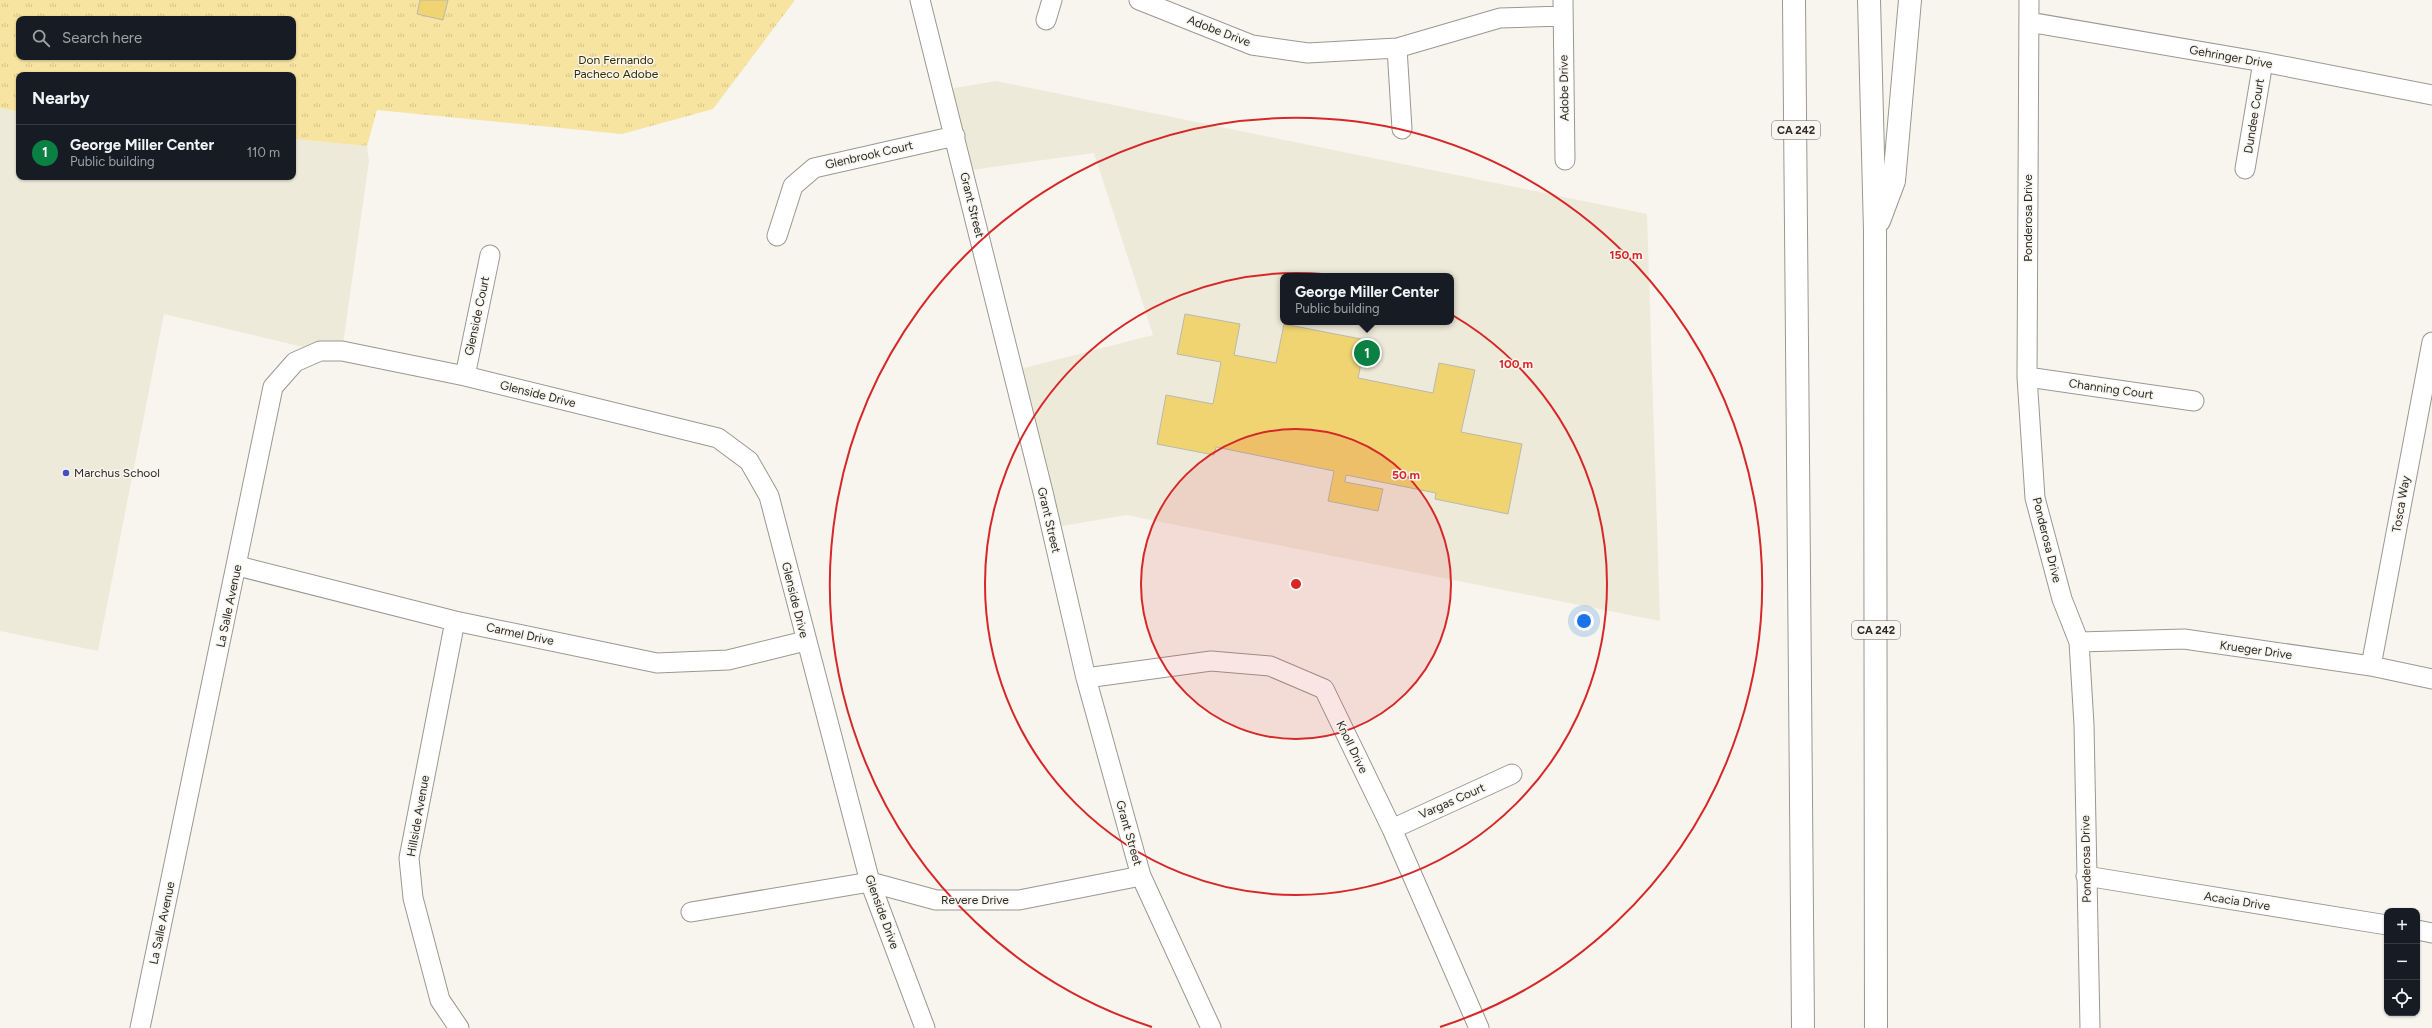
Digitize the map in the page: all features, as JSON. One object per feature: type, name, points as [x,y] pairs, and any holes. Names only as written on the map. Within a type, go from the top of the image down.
[{"type":"highway","name":"CA 242","points":[[1794,0],[1803,1028]]},
{"type":"highway","name":"CA 242","points":[[1869,0],[1875,231],[1876,1028]]},
{"type":"highway","points":[[1875,231],[1894,181],[1910,0]]},
{"type":"street","name":"Grant Street","points":[[920,0],[1043,492],[1086,678],[1141,876],[1211,1028]]},
{"type":"street","points":[[1046,20],[1052,0]]},
{"type":"street","name":"Adobe Drive","points":[[1139,0],[1252,44],[1308,53],[1397,48],[1500,18],[1563,8],[1565,160]]},
{"type":"street","name":"Ponderosa Drive","points":[[2029,0],[2027,377],[2035,498],[2062,599],[2078,642],[2084,725],[2090,1028]]},
{"type":"street","name":"Gehringer Drive","points":[[2029,22],[2263,62],[2432,95]]},
{"type":"street","points":[[1397,48],[1402,129]]},
{"type":"street","name":"Dundee Court","points":[[2245,169],[2263,62]]},
{"type":"street","name":"Glenbrook Court","points":[[777,236],[793,186],[814,168],[955,136]]},
{"type":"street","name":"Glenside Court","points":[[464,376],[490,256]]},
{"type":"street","name":"Tosca Way","points":[[2371,666],[2432,342]]},
{"type":"street","name":"La Salle Avenue","points":[[140,1028],[238,566],[273,387],[295,362],[320,351],[342,351],[464,376]]},
{"type":"street","name":"Glenside Drive","points":[[464,376],[718,438],[749,461],[769,496],[870,882],[925,1028]]},
{"type":"street","name":"Channing Court","points":[[2027,377],[2194,400]]},
{"type":"street","name":"Carmel Drive","points":[[238,566],[455,620],[656,663],[728,660],[806,641]]},
{"type":"street","name":"Hillside Avenue","points":[[455,620],[410,858],[414,898],[440,1000],[459,1028]]},
{"type":"street","name":"Krueger Drive","points":[[2078,642],[2184,639],[2371,666],[2432,679]]},
{"type":"street","name":"Knoll Drive","points":[[1086,678],[1211,661],[1270,666],[1324,689],[1392,829],[1479,1028]]},
{"type":"street","name":"Vargas Court","points":[[1392,829],[1512,774]]},
{"type":"street","name":"Revere Drive","points":[[691,912],[870,882],[936,900],[1019,900],[1141,876]]},
{"type":"street","name":"Acacia Drive","points":[[2086,876],[2384,925]]},
{"type":"street","points":[[2420,931],[2432,933]]},
{"type":"shaded area","points":[[996,81],[1647,214],[1660,621],[1126,515],[1051,528],[1012,371],[1153,335],[1094,153],[964,171],[943,90]]},
{"type":"shaded area","name":"Marchus School","points":[[0,108],[16,111],[16,180],[296,180],[296,139],[367,146],[369,161],[342,351],[320,351],[164,314],[98,651],[0,631]]},
{"type":"green space","name":"Don Fernando Pacheco Adobe","points":[[0,0],[795,0],[713,109],[622,134],[377,110],[367,146],[296,139],[296,72],[16,72],[16,111],[0,108]]},
{"type":"building","points":[[420,0],[448,0],[443,20],[417,14]]},
{"type":"building","points":[[1185,314],[1240,324],[1234,355],[1276,363],[1284,325],[1289,325],[1366,340],[1358,378],[1433,393],[1439,363],[1475,370],[1461,432],[1522,444],[1508,514],[1435,499],[1436,493],[1346,475],[1345,482],[1383,489],[1378,511],[1328,501],[1334,471],[1216,447],[1214,455],[1157,444],[1166,395],[1213,404],[1221,362],[1177,354]]},
{"type":"place","name":"George Miller Center","points":[[1367,353]]},
{"type":"place","name":"Marchus School","points":[[66,473]]}]
